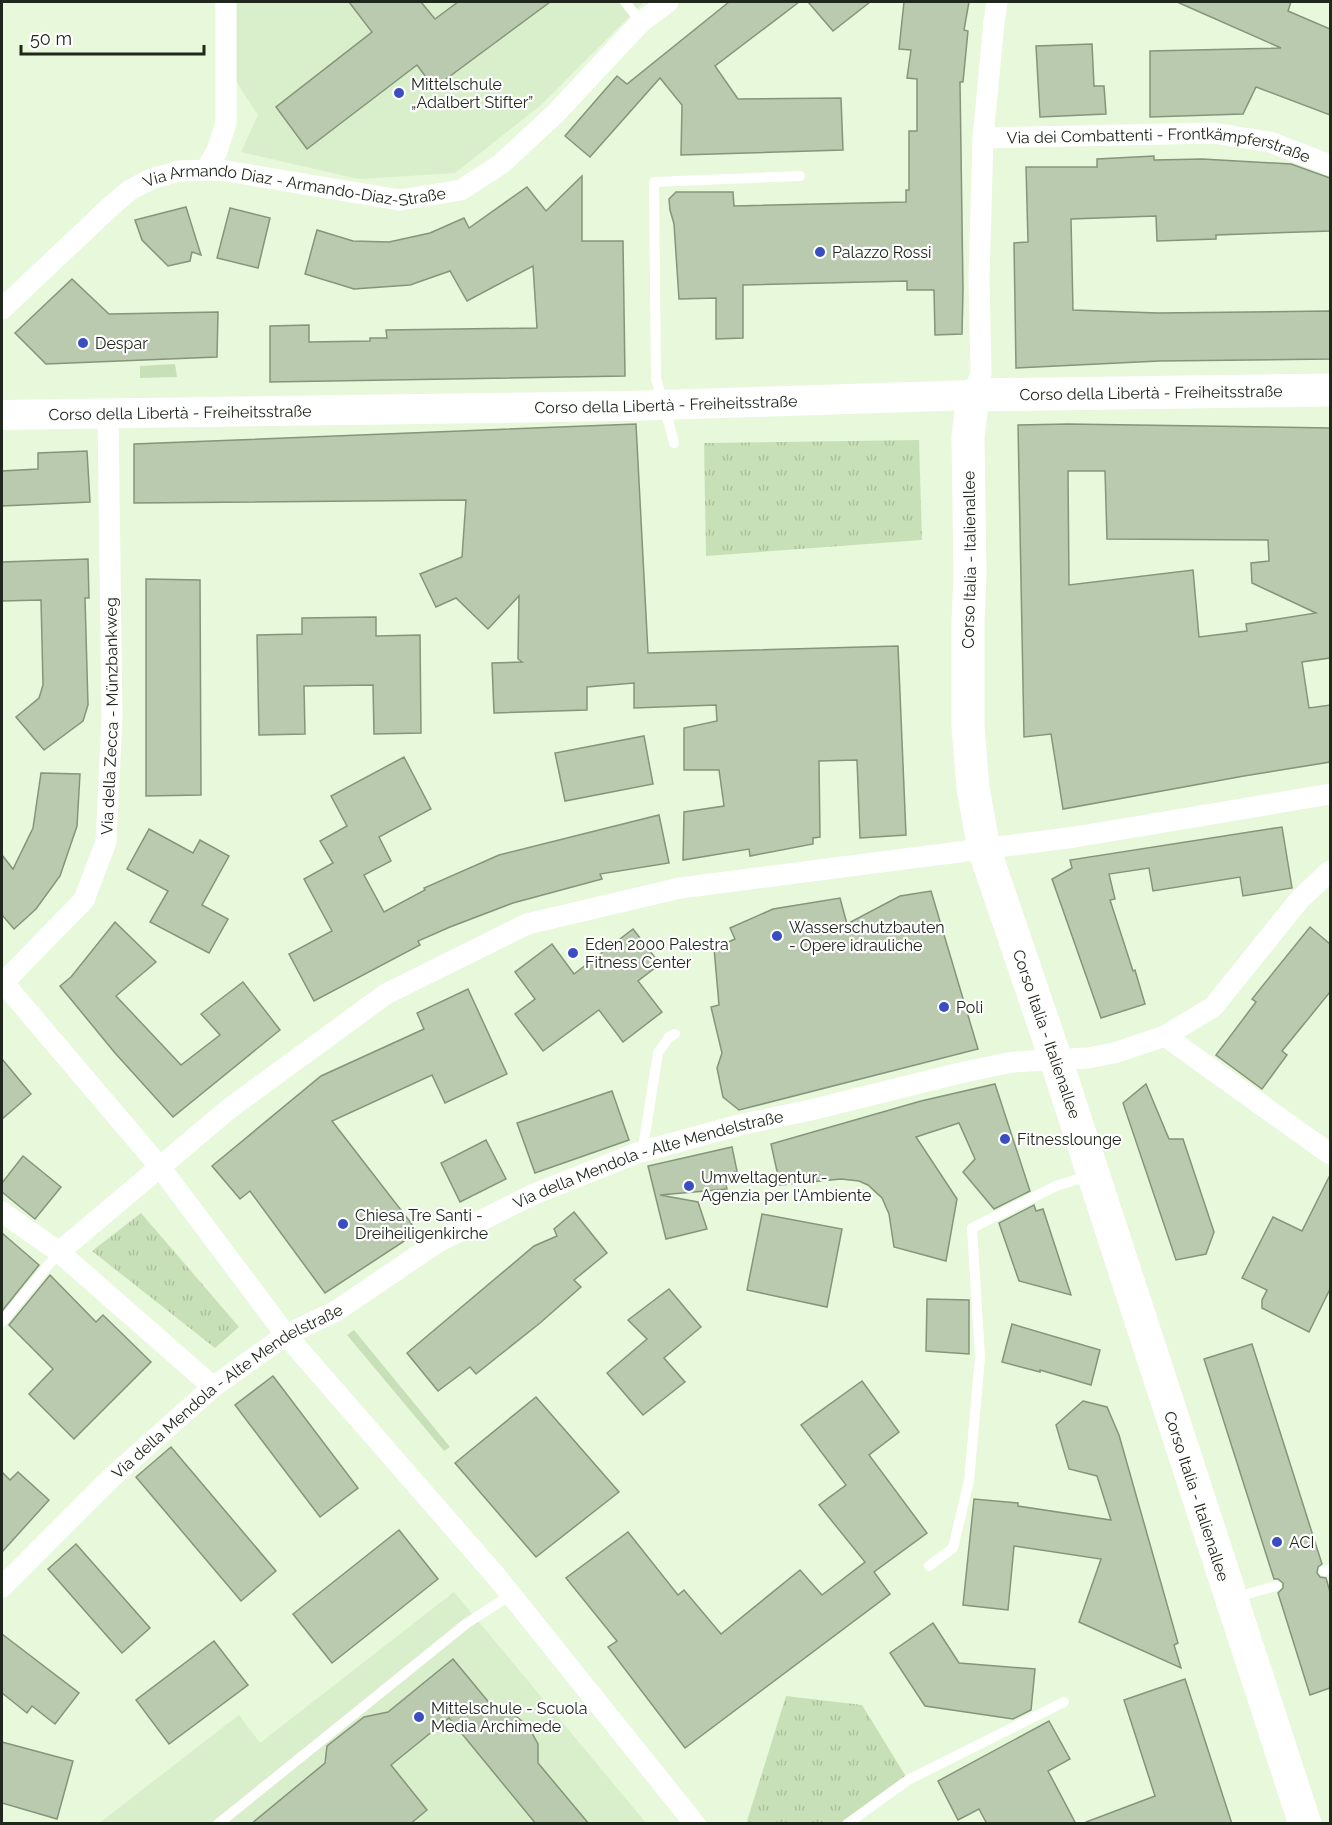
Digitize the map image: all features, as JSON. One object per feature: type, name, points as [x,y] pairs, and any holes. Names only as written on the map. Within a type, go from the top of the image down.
[{"type":"main road","name":"Corso della Libertà - Freiheitsstraße","points":[[2,415],[664,405],[973,395],[1330,390]]},
{"type":"main road","name":"Corso Italia - Italienallee","points":[[973,395],[968,437],[970,575],[968,726],[973,788],[984,849],[1094,1174],[1230,1599],[1305,1824]]},
{"type":"street","points":[[206,170],[217,151],[226,123],[226,2]]},
{"type":"street","name":"Via Armando Diaz - Armando-Diaz-Straße","points":[[2,309],[130,190],[151,179],[179,171],[221,170],[399,200],[461,190],[501,164],[539,129],[641,22],[668,2]]},
{"type":"street","points":[[973,395],[981,373],[979,278],[983,138],[998,2]]},
{"type":"street","name":"Via dei Combattenti - Frontkämpferstraße","points":[[983,138],[1213,133],[1270,142],[1330,165]]},
{"type":"street","name":"Via della Zecca - Münzbankweg","points":[[2,982],[84,900],[106,842],[112,718],[108,413]]},
{"type":"street","points":[[59,1252],[230,1108],[386,994],[527,924],[680,888],[1074,837],[1330,794]]},
{"type":"street","name":"Via della Mendola - Alte Mendelstraße","points":[[2,1587],[111,1478],[213,1387],[286,1335],[336,1311],[448,1237],[532,1194],[645,1151],[739,1125],[815,1109],[964,1072],[1013,1062],[1088,1058],[1114,1053],[1165,1036],[1212,1007],[1300,899],[1330,871]]},
{"type":"street","points":[[2,982],[160,1167],[286,1335],[511,1594],[695,1824]]},
{"type":"street","points":[[1165,1036],[1330,1154]]},
{"type":"street","points":[[2,1212],[59,1252],[213,1387]]},
{"type":"lane","points":[[625,2],[641,22]]},
{"type":"lane","points":[[674,443],[656,379],[654,182],[800,176]]},
{"type":"lane","points":[[645,1151],[644,1141],[658,1053],[669,1037],[675,1034]]},
{"type":"lane","points":[[929,1566],[953,1548],[969,1481],[980,1357],[972,1228],[1056,1186],[1094,1174]]},
{"type":"lane","points":[[2,1322],[59,1252]]},
{"type":"lane","points":[[1230,1599],[1276,1586]]},
{"type":"lane","points":[[218,1824],[467,1623],[511,1594]]},
{"type":"lane","points":[[847,1824],[908,1780],[1064,1701]]},
{"type":"shaded area","name":"Mittelschule „Adalbert Stifter”","points":[[233,2],[644,2],[541,105],[455,173],[359,179],[241,152],[258,115],[236,81]]},
{"type":"shaded area","points":[[454,1592],[646,1823],[98,1824],[239,1715],[260,1743]]},
{"type":"green space","points":[[175,364],[177,377],[140,378],[140,366]]},
{"type":"green space","points":[[919,440],[922,540],[706,556],[704,443]]},
{"type":"green space","points":[[141,1213],[239,1327],[215,1348],[92,1251]]},
{"type":"green space","points":[[354,1330],[450,1447],[444,1451],[347,1335]]},
{"type":"green space","points":[[786,1696],[862,1705],[908,1780],[847,1823],[750,1824],[747,1821]]},
{"type":"building","points":[[349,2],[421,2],[435,19],[458,2],[550,2],[434,88],[417,65],[307,149],[276,107],[372,32]]},
{"type":"building","points":[[729,2],[799,2],[715,66],[738,99],[841,98],[843,150],[681,155],[682,105],[660,78],[590,157],[565,136],[617,76],[627,84]]},
{"type":"building","points":[[808,2],[870,2],[833,31]]},
{"type":"building","name":"Palazzo Rossi","points":[[904,2],[969,2],[964,30],[968,31],[963,82],[960,82],[962,334],[935,335],[934,290],[907,290],[907,281],[743,285],[743,338],[716,339],[716,298],[679,299],[674,224],[669,199],[676,192],[733,192],[734,206],[906,202],[906,190],[909,190],[909,131],[917,131],[917,79],[907,78],[911,50],[899,49]]},
{"type":"building","points":[[1177,2],[1291,2],[1288,11],[1330,29],[1330,115],[1256,87],[1243,114],[1150,117],[1150,51],[1281,48]]},
{"type":"building","points":[[1092,44],[1094,86],[1104,86],[1106,114],[1040,117],[1036,46]]},
{"type":"building","points":[[1154,156],[1154,160],[1202,159],[1291,164],[1330,178],[1330,231],[1216,235],[1216,239],[1157,241],[1156,216],[1071,219],[1073,310],[1158,313],[1330,311],[1330,359],[1159,361],[1016,368],[1014,243],[1028,242],[1026,167],[1097,167],[1097,159]]},
{"type":"building","points":[[582,176],[582,241],[623,241],[625,376],[270,382],[270,326],[309,325],[309,342],[370,341],[370,338],[387,338],[386,330],[537,328],[533,266],[467,301],[450,271],[410,285],[354,289],[305,274],[317,230],[353,241],[389,242],[430,233],[464,218],[469,228],[527,187],[546,211]]},
{"type":"building","points":[[186,207],[201,255],[192,252],[190,261],[168,266],[142,240],[135,220]]},
{"type":"building","points":[[230,208],[270,218],[258,268],[217,258]]},
{"type":"building","points":[[72,279],[109,314],[218,312],[217,357],[46,364],[15,333]]},
{"type":"building","points":[[636,424],[648,653],[898,646],[906,835],[860,838],[857,760],[819,761],[820,837],[813,838],[813,844],[750,856],[749,849],[683,860],[684,812],[724,806],[719,770],[684,770],[684,728],[717,721],[716,705],[634,708],[634,683],[587,687],[587,710],[494,713],[492,663],[522,662],[518,659],[519,596],[488,629],[456,598],[436,607],[420,574],[462,557],[466,500],[134,503],[134,444]]},
{"type":"building","points":[[1018,425],[1330,428],[1330,658],[1302,662],[1309,708],[1330,705],[1330,762],[1063,809],[1051,734],[1024,737]],"holes":[[[1068,471],[1105,471],[1107,539],[1268,540],[1269,561],[1251,563],[1252,583],[1316,613],[1246,624],[1247,631],[1199,637],[1193,570],[1069,585]]]},
{"type":"building","points":[[87,451],[90,502],[2,506],[2,471],[38,469],[38,453]]},
{"type":"building","points":[[88,559],[89,598],[85,598],[88,705],[83,721],[44,750],[16,717],[39,698],[43,685],[41,600],[2,601],[2,562]]},
{"type":"building","points":[[146,579],[200,580],[201,795],[146,796]]},
{"type":"building","points":[[376,617],[376,636],[420,635],[421,733],[374,734],[373,685],[304,686],[305,734],[259,735],[257,635],[302,634],[302,618]]},
{"type":"building","points":[[644,736],[653,784],[565,801],[555,753]]},
{"type":"building","points":[[404,757],[431,809],[379,837],[391,861],[364,875],[384,912],[425,890],[424,888],[499,855],[659,815],[669,863],[600,874],[602,879],[513,903],[450,927],[418,941],[420,945],[314,1001],[289,954],[332,931],[304,879],[333,863],[320,841],[347,826],[331,796]]},
{"type":"building","points":[[41,773],[80,774],[77,826],[60,876],[36,909],[14,929],[2,915],[2,855],[13,869],[33,828]]},
{"type":"building","points":[[1282,827],[1292,888],[1243,896],[1240,877],[1153,891],[1149,868],[1109,874],[1115,899],[1110,900],[1145,1004],[1101,1018],[1052,879],[1072,868],[1070,860]]},
{"type":"building","points":[[149,829],[193,853],[200,840],[229,856],[202,905],[228,919],[209,953],[150,922],[168,891],[127,869]]},
{"type":"building","points":[[931,891],[978,1049],[739,1110],[723,1097],[717,1068],[722,1053],[711,1007],[719,1005],[714,948],[735,939],[730,928],[773,909],[840,898],[847,924],[900,896]]},
{"type":"building","points":[[115,922],[156,962],[116,996],[181,1065],[220,1035],[201,1014],[243,982],[280,1030],[173,1117],[115,1053],[60,986],[71,977]]},
{"type":"building","points":[[1310,927],[1330,944],[1330,992],[1282,1051],[1287,1055],[1262,1089],[1216,1055],[1256,1002],[1252,999]]},
{"type":"building","points":[[633,929],[660,964],[638,981],[662,1012],[623,1042],[599,1010],[543,1051],[515,1014],[535,999],[515,972],[552,944],[574,974]]},
{"type":"building","points":[[468,989],[507,1074],[445,1103],[432,1075],[332,1121],[418,1232],[325,1293],[250,1191],[240,1199],[212,1166],[321,1076],[424,1029],[417,1013]]},
{"type":"building","points":[[2,1059],[31,1094],[2,1119]]},
{"type":"building","points":[[995,1084],[1030,1191],[994,1209],[963,1172],[975,1159],[959,1123],[916,1137],[957,1199],[946,1261],[894,1247],[889,1214],[882,1198],[868,1185],[859,1181],[841,1179],[780,1185],[771,1144],[921,1101]]},
{"type":"building","points":[[1146,1084],[1169,1139],[1183,1139],[1214,1232],[1206,1254],[1176,1260],[1123,1103]]},
{"type":"building","points":[[612,1091],[629,1140],[535,1173],[517,1123]]},
{"type":"building","points":[[486,1140],[506,1179],[460,1202],[441,1163]]},
{"type":"building","name":"Umweltagentur - Agenzia per l'Ambiente","points":[[732,1147],[737,1171],[724,1177],[727,1189],[660,1195],[698,1202],[707,1229],[666,1239],[648,1166]]},
{"type":"building","points":[[23,1156],[61,1187],[35,1219],[2,1192],[2,1183]]},
{"type":"building","points":[[1330,1175],[1330,1289],[1309,1332],[1262,1308],[1262,1300],[1267,1290],[1242,1278],[1273,1217],[1302,1231]]},
{"type":"building","points":[[1034,1205],[1036,1211],[1043,1209],[1071,1295],[1019,1281],[999,1223]]},
{"type":"building","points":[[574,1212],[607,1253],[574,1280],[581,1287],[540,1323],[476,1374],[470,1367],[438,1391],[407,1353],[534,1246],[557,1236],[554,1229]]},
{"type":"building","points":[[762,1214],[842,1229],[827,1307],[747,1290]]},
{"type":"building","points":[[2,1233],[39,1265],[2,1311]]},
{"type":"building","points":[[50,1275],[96,1322],[103,1315],[151,1362],[74,1439],[29,1394],[53,1369],[9,1325]]},
{"type":"building","points":[[669,1289],[701,1327],[664,1358],[685,1382],[643,1415],[607,1373],[647,1339],[628,1320]]},
{"type":"building","points":[[927,1299],[969,1300],[969,1354],[926,1351]]},
{"type":"building","points":[[1012,1324],[1100,1350],[1091,1385],[1002,1362]]},
{"type":"building","points":[[1252,1344],[1322,1564],[1318,1567],[1317,1573],[1320,1577],[1326,1578],[1330,1592],[1330,1688],[1310,1695],[1278,1593],[1283,1588],[1283,1583],[1274,1579],[1204,1359]]},
{"type":"building","points":[[273,1376],[358,1488],[320,1517],[235,1405]]},
{"type":"building","points":[[862,1381],[899,1432],[869,1455],[927,1533],[874,1572],[890,1594],[685,1748],[608,1647],[617,1641],[566,1578],[628,1532],[678,1595],[684,1590],[721,1634],[800,1570],[822,1595],[865,1562],[819,1505],[846,1485],[801,1425]]},
{"type":"building","points":[[536,1397],[619,1492],[536,1557],[455,1463]]},
{"type":"building","points":[[1083,1401],[1107,1407],[1119,1435],[1178,1643],[1174,1645],[1181,1668],[1079,1622],[1101,1559],[1014,1546],[1008,1610],[963,1605],[974,1499],[1018,1503],[1018,1506],[1111,1520],[1097,1476],[1069,1469],[1056,1425]]},
{"type":"building","points":[[171,1447],[276,1571],[241,1601],[136,1477]]},
{"type":"building","points":[[2,1472],[10,1480],[18,1472],[49,1500],[2,1552]]},
{"type":"building","points":[[399,1530],[438,1579],[332,1663],[293,1614]]},
{"type":"building","points":[[76,1544],[150,1628],[122,1653],[48,1569]]},
{"type":"building","points":[[933,1623],[959,1663],[1035,1669],[1031,1710],[1013,1719],[925,1706],[890,1653]]},
{"type":"building","points":[[2,1634],[79,1693],[55,1724],[32,1706],[27,1713],[2,1693]]},
{"type":"building","points":[[214,1641],[248,1685],[169,1744],[136,1700]]},
{"type":"building","points":[[453,1659],[496,1711],[512,1713],[528,1726],[538,1744],[538,1763],[589,1824],[536,1824],[449,1718],[391,1765],[427,1810],[410,1824],[251,1824],[325,1763],[327,1746],[364,1717],[388,1712]]},
{"type":"building","points":[[1185,1679],[1232,1824],[1086,1824],[1086,1822],[1155,1796],[1124,1700]]},
{"type":"building","points":[[1049,1721],[1070,1759],[1048,1771],[1076,1824],[987,1824],[979,1809],[958,1820],[938,1781]]},
{"type":"building","points":[[2,1742],[73,1761],[57,1819],[2,1803]]},
{"type":"place","name":"Mittelschule „Adalbert Stifter”","points":[[399,93]]},
{"type":"place","name":"Palazzo Rossi","points":[[820,252]]},
{"type":"place","name":"Despar","points":[[83,343]]},
{"type":"place","name":"Wasserschutzbauten - Opere idrauliche","points":[[777,936]]},
{"type":"place","name":"Eden 2000 Palestra Fitness Center","points":[[573,953]]},
{"type":"place","name":"Poli","points":[[944,1007]]},
{"type":"place","name":"Fitnesslounge","points":[[1005,1139]]},
{"type":"place","name":"Umweltagentur - Agenzia per l'Ambiente","points":[[689,1186]]},
{"type":"place","name":"Chiesa Tre Santi - Dreiheiligenkirche","points":[[343,1224]]},
{"type":"place","name":"ACI","points":[[1277,1542]]},
{"type":"place","name":"Mittelschule - Scuola Media Archimede","points":[[419,1717]]}]
